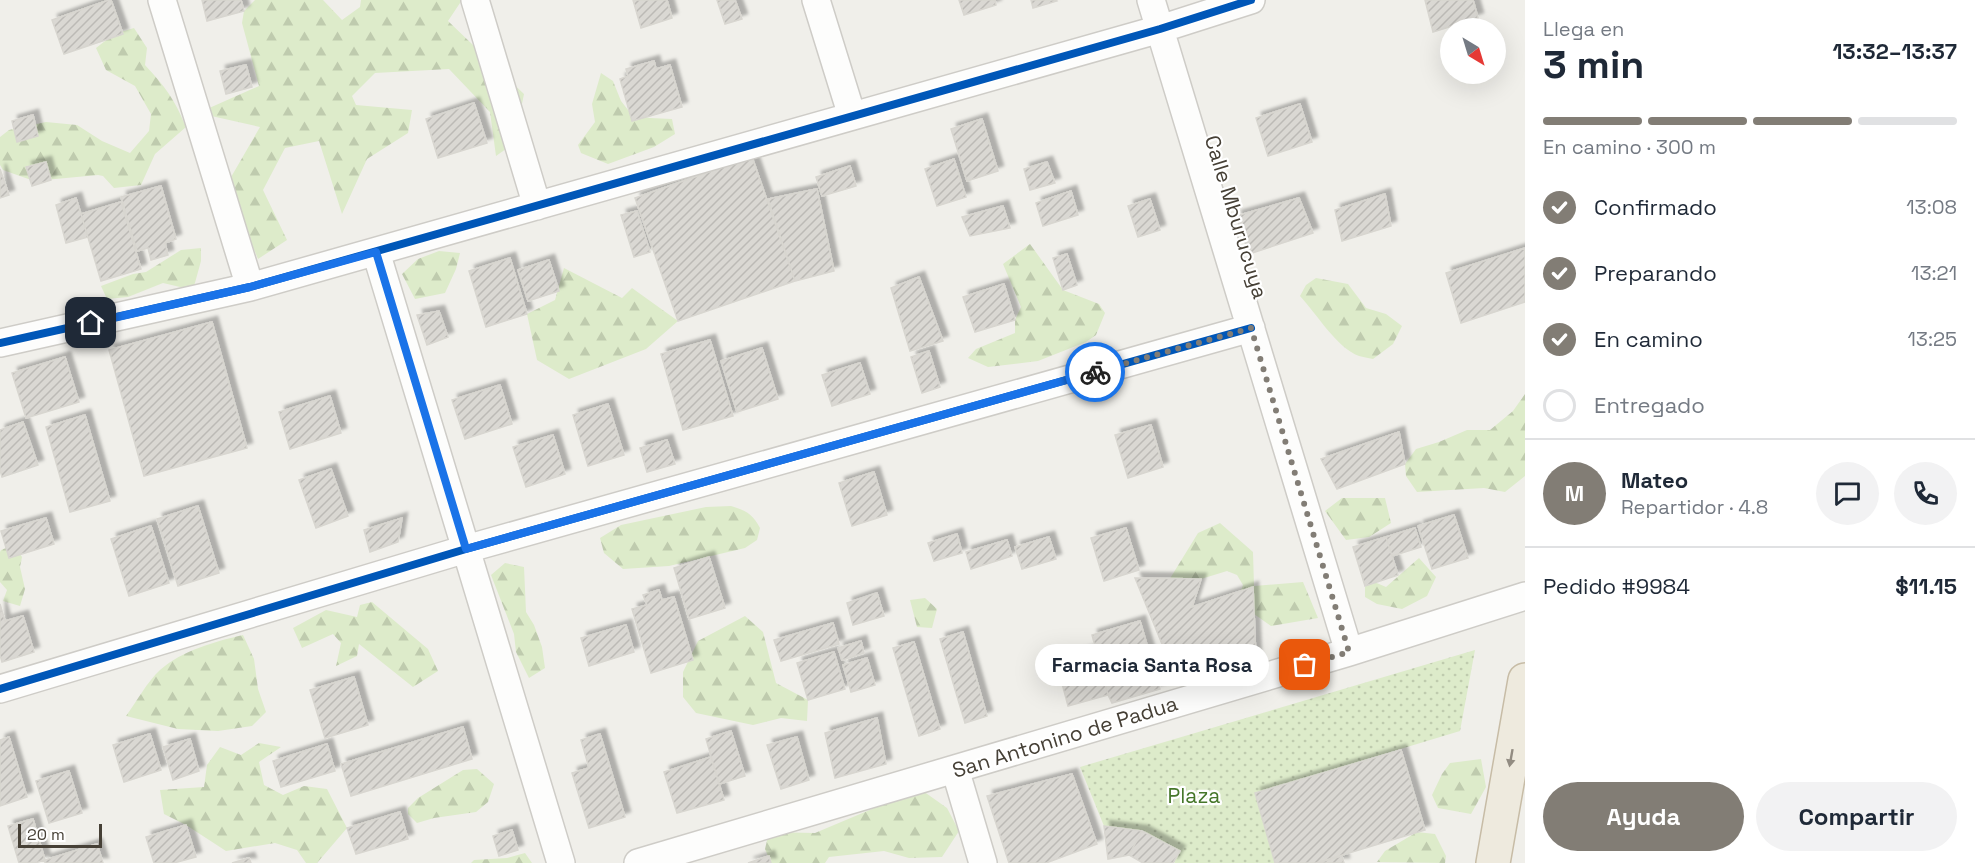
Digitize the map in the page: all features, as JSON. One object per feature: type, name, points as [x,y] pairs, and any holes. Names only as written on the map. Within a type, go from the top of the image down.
[{"type":"highway","points":[[1493,863],[1525,680]]},
{"type":"street","points":[[162,0],[250,287]]},
{"type":"street","points":[[475,0],[537,206]]},
{"type":"street","points":[[816,0],[852,116]]},
{"type":"street","name":"Calle Mburucuya","points":[[1151,0],[1349,652]]},
{"type":"street","points":[[0,343],[250,287],[1160,29],[1251,0]]},
{"type":"street","points":[[376,252],[561,863]]},
{"type":"street","points":[[0,689],[466,549],[1251,328]]},
{"type":"street","name":"San Antonino de Padua","points":[[638,863],[1349,652],[1525,596]]},
{"type":"street","points":[[955,769],[983,863]]},
{"type":"green space","points":[[255,0],[323,0],[342,20],[360,7],[361,0],[462,0],[448,21],[524,94],[514,143],[496,156],[490,112],[449,69],[375,73],[352,96],[356,105],[412,110],[408,133],[367,159],[342,214],[319,141],[285,148],[263,190],[287,240],[258,259],[227,184],[260,127],[198,113],[259,86],[242,23],[244,11]]},
{"type":"green space","points":[[134,28],[147,48],[145,65],[169,94],[186,127],[155,154],[141,185],[114,188],[103,176],[98,175],[34,181],[3,170],[0,165],[0,137],[9,130],[46,122],[77,125],[102,141],[130,153],[149,131],[151,114],[135,86],[106,70],[96,48],[114,34]]},
{"type":"green space","points":[[601,73],[613,81],[621,101],[632,115],[672,119],[675,134],[654,147],[608,164],[581,153],[578,145],[595,122],[592,104]]},
{"type":"green space","points":[[1030,244],[1063,290],[1099,304],[1105,313],[1096,335],[1086,342],[1038,361],[988,367],[968,358],[976,349],[1015,333],[1015,320],[1021,307],[1003,264]]},
{"type":"green space","points":[[201,248],[201,261],[193,290],[163,283],[128,297],[107,299],[101,286],[133,274],[146,272],[181,250]]},
{"type":"green space","points":[[439,251],[460,253],[456,269],[445,293],[415,299],[402,274],[418,259]]},
{"type":"green space","points":[[564,268],[622,298],[632,288],[678,321],[646,349],[569,379],[537,360],[527,314],[555,300]]},
{"type":"green space","points":[[1316,278],[1348,284],[1366,308],[1386,314],[1402,326],[1393,344],[1373,359],[1359,356],[1343,346],[1300,296],[1306,285]]},
{"type":"green space","points":[[1525,394],[1525,476],[1505,492],[1484,488],[1417,492],[1406,476],[1405,464],[1416,449],[1467,430],[1490,430],[1513,411]]},
{"type":"green space","points":[[1342,498],[1385,498],[1391,523],[1369,537],[1346,540],[1325,511]]},
{"type":"green space","points":[[731,506],[748,513],[760,528],[757,540],[745,548],[669,566],[623,569],[604,553],[600,538],[621,525],[706,507]]},
{"type":"green space","points":[[1220,523],[1253,552],[1254,586],[1303,582],[1318,618],[1271,626],[1237,602],[1243,585],[1237,575],[1227,571],[1201,579],[1190,595],[1196,655],[1182,678],[1171,666],[1166,585],[1198,533]]},
{"type":"green space","points":[[14,545],[22,557],[20,567],[25,589],[20,606],[3,601],[7,590],[0,582],[0,552]]},
{"type":"green space","points":[[1419,558],[1436,577],[1427,596],[1402,609],[1377,604],[1365,597],[1365,587],[1372,581],[1386,587]]},
{"type":"green space","points":[[505,563],[524,567],[526,612],[534,625],[542,647],[545,668],[529,678],[516,652],[514,634],[491,575]]},
{"type":"green space","points":[[925,598],[937,609],[932,628],[917,627],[910,600]]},
{"type":"green space","points":[[372,602],[428,649],[438,671],[413,687],[359,644],[357,656],[336,666],[341,643],[333,634],[302,648],[293,628],[326,610],[357,617],[360,605]]},
{"type":"green space","points":[[745,616],[763,632],[776,683],[808,700],[807,721],[781,718],[753,725],[696,713],[683,697],[683,672],[698,641]]},
{"type":"green space","points":[[243,635],[254,659],[258,689],[266,712],[252,726],[218,731],[178,729],[126,716],[151,680],[169,663],[199,648]]},
{"type":"green space","name":"Plaza","points":[[1475,650],[1460,731],[1255,793],[1275,863],[1175,863],[1142,831],[1104,826],[1080,767]]},
{"type":"green space","points":[[259,743],[281,747],[259,762],[264,785],[283,795],[304,786],[327,789],[347,828],[317,863],[306,863],[297,850],[275,843],[226,851],[186,825],[164,814],[160,790],[204,787],[207,765],[220,747],[241,755]]},
{"type":"green space","points":[[1481,759],[1486,787],[1471,814],[1438,808],[1432,795],[1450,763]]},
{"type":"green space","points":[[477,769],[494,784],[488,802],[476,812],[417,823],[408,814],[408,808],[418,798],[463,770]]},
{"type":"green space","points":[[923,791],[947,808],[959,831],[942,857],[909,858],[884,851],[829,857],[825,863],[771,863],[765,849],[769,832],[815,833],[891,801]]},
{"type":"green space","points":[[1417,832],[1435,834],[1446,856],[1445,863],[1377,862],[1385,851]]},
{"type":"green space","points":[[525,853],[532,863],[471,863],[474,860],[507,858]]},
{"type":"building","points":[[111,0],[123,34],[64,54],[52,20]]},
{"type":"building","points":[[202,0],[241,0],[244,11],[207,21]]},
{"type":"building","points":[[633,0],[667,0],[672,18],[641,28]]},
{"type":"building","points":[[717,0],[735,0],[742,19],[725,24]]},
{"type":"building","points":[[959,0],[995,0],[996,5],[964,15]]},
{"type":"building","points":[[1031,0],[1056,0],[1057,1],[1033,8]]},
{"type":"building","points":[[1425,0],[1473,0],[1478,18],[1440,18],[1440,30],[1433,32]]},
{"type":"building","points":[[654,61],[656,69],[670,65],[682,107],[632,121],[620,79],[628,76],[626,69]]},
{"type":"building","points":[[246,65],[252,87],[226,94],[220,71]]},
{"type":"building","points":[[474,103],[487,143],[438,158],[426,119]]},
{"type":"building","points":[[1300,104],[1312,142],[1268,156],[1256,118]]},
{"type":"building","points":[[33,115],[38,136],[17,142],[12,121]]},
{"type":"building","points":[[982,119],[998,171],[967,181],[951,129]]},
{"type":"building","points":[[752,157],[795,281],[678,321],[635,198]]},
{"type":"building","points":[[954,159],[966,197],[937,206],[925,169]]},
{"type":"building","points":[[46,162],[51,180],[32,186],[26,167]]},
{"type":"building","points":[[1047,162],[1055,183],[1030,190],[1024,169]]},
{"type":"building","points":[[850,166],[856,186],[822,196],[816,177]]},
{"type":"building","points":[[0,169],[9,195],[0,198]]},
{"type":"building","points":[[161,186],[176,239],[165,243],[168,255],[151,260],[148,248],[137,251],[121,197]]},
{"type":"building","points":[[817,189],[834,271],[795,281],[768,199]]},
{"type":"building","points":[[1071,191],[1078,215],[1043,226],[1036,203]]},
{"type":"building","points":[[1385,194],[1391,226],[1342,241],[1335,210]]},
{"type":"building","points":[[76,198],[88,237],[66,243],[56,205]]},
{"type":"building","points":[[1299,198],[1313,233],[1249,254],[1236,216]]},
{"type":"building","points":[[1150,199],[1160,230],[1138,237],[1128,206]]},
{"type":"building","points":[[121,202],[141,269],[101,281],[81,214]]},
{"type":"building","points":[[1003,206],[1010,228],[970,236],[962,217]]},
{"type":"building","points":[[637,211],[650,252],[634,257],[621,215]]},
{"type":"building","points":[[1525,248],[1525,302],[1461,323],[1446,273]]},
{"type":"building","points":[[1067,254],[1077,285],[1063,290],[1053,258]]},
{"type":"building","points":[[510,258],[527,314],[486,327],[469,271]]},
{"type":"building","points":[[549,260],[559,291],[528,301],[518,270]]},
{"type":"building","points":[[919,277],[943,341],[910,351],[891,288]]},
{"type":"building","points":[[1004,284],[1015,320],[975,332],[963,297]]},
{"type":"building","points":[[439,311],[448,337],[427,345],[417,315]]},
{"type":"building","points":[[212,322],[247,448],[144,476],[109,350]]},
{"type":"building","points":[[710,340],[733,416],[683,430],[661,354]]},
{"type":"building","points":[[762,348],[778,399],[737,412],[721,361]]},
{"type":"building","points":[[929,351],[940,387],[922,393],[911,357]]},
{"type":"building","points":[[65,357],[79,402],[26,418],[12,373]]},
{"type":"building","points":[[860,363],[870,394],[832,406],[822,375]]},
{"type":"building","points":[[500,385],[512,424],[465,439],[452,400]]},
{"type":"building","points":[[330,396],[341,433],[290,449],[279,412]]},
{"type":"building","points":[[608,404],[624,455],[588,466],[573,415]]},
{"type":"building","points":[[85,415],[110,501],[70,512],[46,427]]},
{"type":"building","points":[[23,422],[38,465],[2,477],[0,430]]},
{"type":"building","points":[[1151,425],[1163,467],[1128,478],[1115,435]]},
{"type":"building","points":[[1399,432],[1405,464],[1337,489],[1321,459]]},
{"type":"building","points":[[553,435],[565,474],[526,487],[513,447]]},
{"type":"building","points":[[667,440],[675,464],[647,472],[640,448]]},
{"type":"building","points":[[331,469],[348,516],[316,528],[299,480]]},
{"type":"building","points":[[874,472],[887,515],[852,526],[839,483]]},
{"type":"building","points":[[198,506],[219,573],[178,586],[157,519]]},
{"type":"building","points":[[1454,515],[1468,558],[1432,569],[1418,526]]},
{"type":"building","points":[[46,518],[54,544],[9,558],[1,531]]},
{"type":"building","points":[[402,518],[398,542],[370,552],[364,530]]},
{"type":"building","points":[[151,526],[169,583],[129,596],[111,539]]},
{"type":"building","points":[[1126,528],[1139,570],[1104,581],[1091,538]]},
{"type":"building","points":[[1415,528],[1421,547],[1392,556],[1386,537]]},
{"type":"building","points":[[957,534],[962,553],[934,561],[928,543]]},
{"type":"building","points":[[1049,537],[1056,559],[1022,569],[1015,547]]},
{"type":"building","points":[[1386,537],[1398,575],[1365,586],[1353,547]]},
{"type":"building","points":[[1007,540],[1012,556],[971,569],[966,552]]},
{"type":"building","points":[[709,557],[725,608],[689,619],[674,568]]},
{"type":"building","points":[[1135,578],[1201,579],[1192,607],[1253,587],[1256,660],[1207,681],[1196,655],[1171,666]]},
{"type":"building","points":[[659,590],[662,600],[674,597],[693,660],[651,673],[632,609],[647,605],[643,595]]},
{"type":"building","points":[[877,593],[884,616],[853,625],[847,603]]},
{"type":"building","points":[[0,604],[5,621],[23,616],[34,652],[2,662]]},
{"type":"building","points":[[1140,621],[1160,689],[1112,703],[1092,635]]},
{"type":"building","points":[[833,623],[839,644],[781,661],[774,640]]},
{"type":"building","points":[[626,625],[634,652],[589,666],[581,638]]},
{"type":"building","points":[[963,632],[987,716],[965,723],[940,639]]},
{"type":"building","points":[[861,641],[864,653],[842,660],[838,648]]},
{"type":"building","points":[[914,642],[940,729],[919,736],[893,648]]},
{"type":"building","points":[[1095,649],[1108,695],[1068,706],[1059,672],[1079,666],[1076,654]]},
{"type":"building","points":[[834,652],[845,689],[808,700],[797,663]]},
{"type":"building","points":[[867,658],[875,685],[851,692],[843,665]]},
{"type":"building","points":[[354,677],[368,725],[325,738],[310,690]]},
{"type":"building","points":[[877,718],[886,764],[835,778],[825,733]]},
{"type":"building","points":[[463,727],[472,759],[351,796],[341,764]]},
{"type":"building","points":[[731,731],[745,776],[719,784],[706,739]]},
{"type":"building","points":[[150,734],[161,770],[124,782],[113,745]]},
{"type":"building","points":[[600,734],[625,817],[589,828],[572,773],[589,768],[581,740]]},
{"type":"building","points":[[9,737],[27,797],[0,806],[0,740]]},
{"type":"building","points":[[797,737],[809,780],[781,789],[767,745]]},
{"type":"building","points":[[190,739],[199,771],[173,780],[163,747]]},
{"type":"building","points":[[327,744],[335,771],[281,787],[273,761]]},
{"type":"building","points":[[1401,750],[1425,830],[1316,863],[1275,863],[1255,793]]},
{"type":"building","points":[[711,757],[724,800],[677,813],[664,772]]},
{"type":"building","points":[[69,771],[82,813],[49,823],[36,781]]},
{"type":"building","points":[[1072,774],[1097,844],[1046,863],[1009,863],[987,796]]},
{"type":"building","points":[[400,812],[408,839],[356,854],[347,828]]},
{"type":"building","points":[[33,819],[45,860],[35,863],[19,863],[8,826]]},
{"type":"building","points":[[186,825],[196,857],[174,863],[154,863],[146,837]]},
{"type":"building","points":[[1104,826],[1142,831],[1129,855],[1108,859]]},
{"type":"building","points":[[512,830],[518,850],[499,856],[493,836]]},
{"type":"building","points":[[1142,831],[1180,851],[1173,863],[1143,863],[1129,855]]},
{"type":"building","points":[[97,844],[103,863],[45,863],[45,860]]},
{"type":"building","points":[[769,856],[771,863],[748,863]]},
{"type":"building","points":[[1342,856],[1344,863],[1317,863]]},
{"type":"building","points":[[249,858],[251,863],[232,863]]},
{"type":"cycle path","points":[[0,343],[250,287],[1160,29],[1251,0]]},
{"type":"cycle path","points":[[0,689],[466,549],[1251,328]]},
{"type":"way so far","points":[[1095,372],[1251,328],[1349,652],[1305,665]]},
{"type":"place","name":"Farmacia Santa Rosa","points":[[1305,665]]},
{"type":"route","points":[[91,323],[250,287],[376,252],[466,549],[1095,372]]}]
